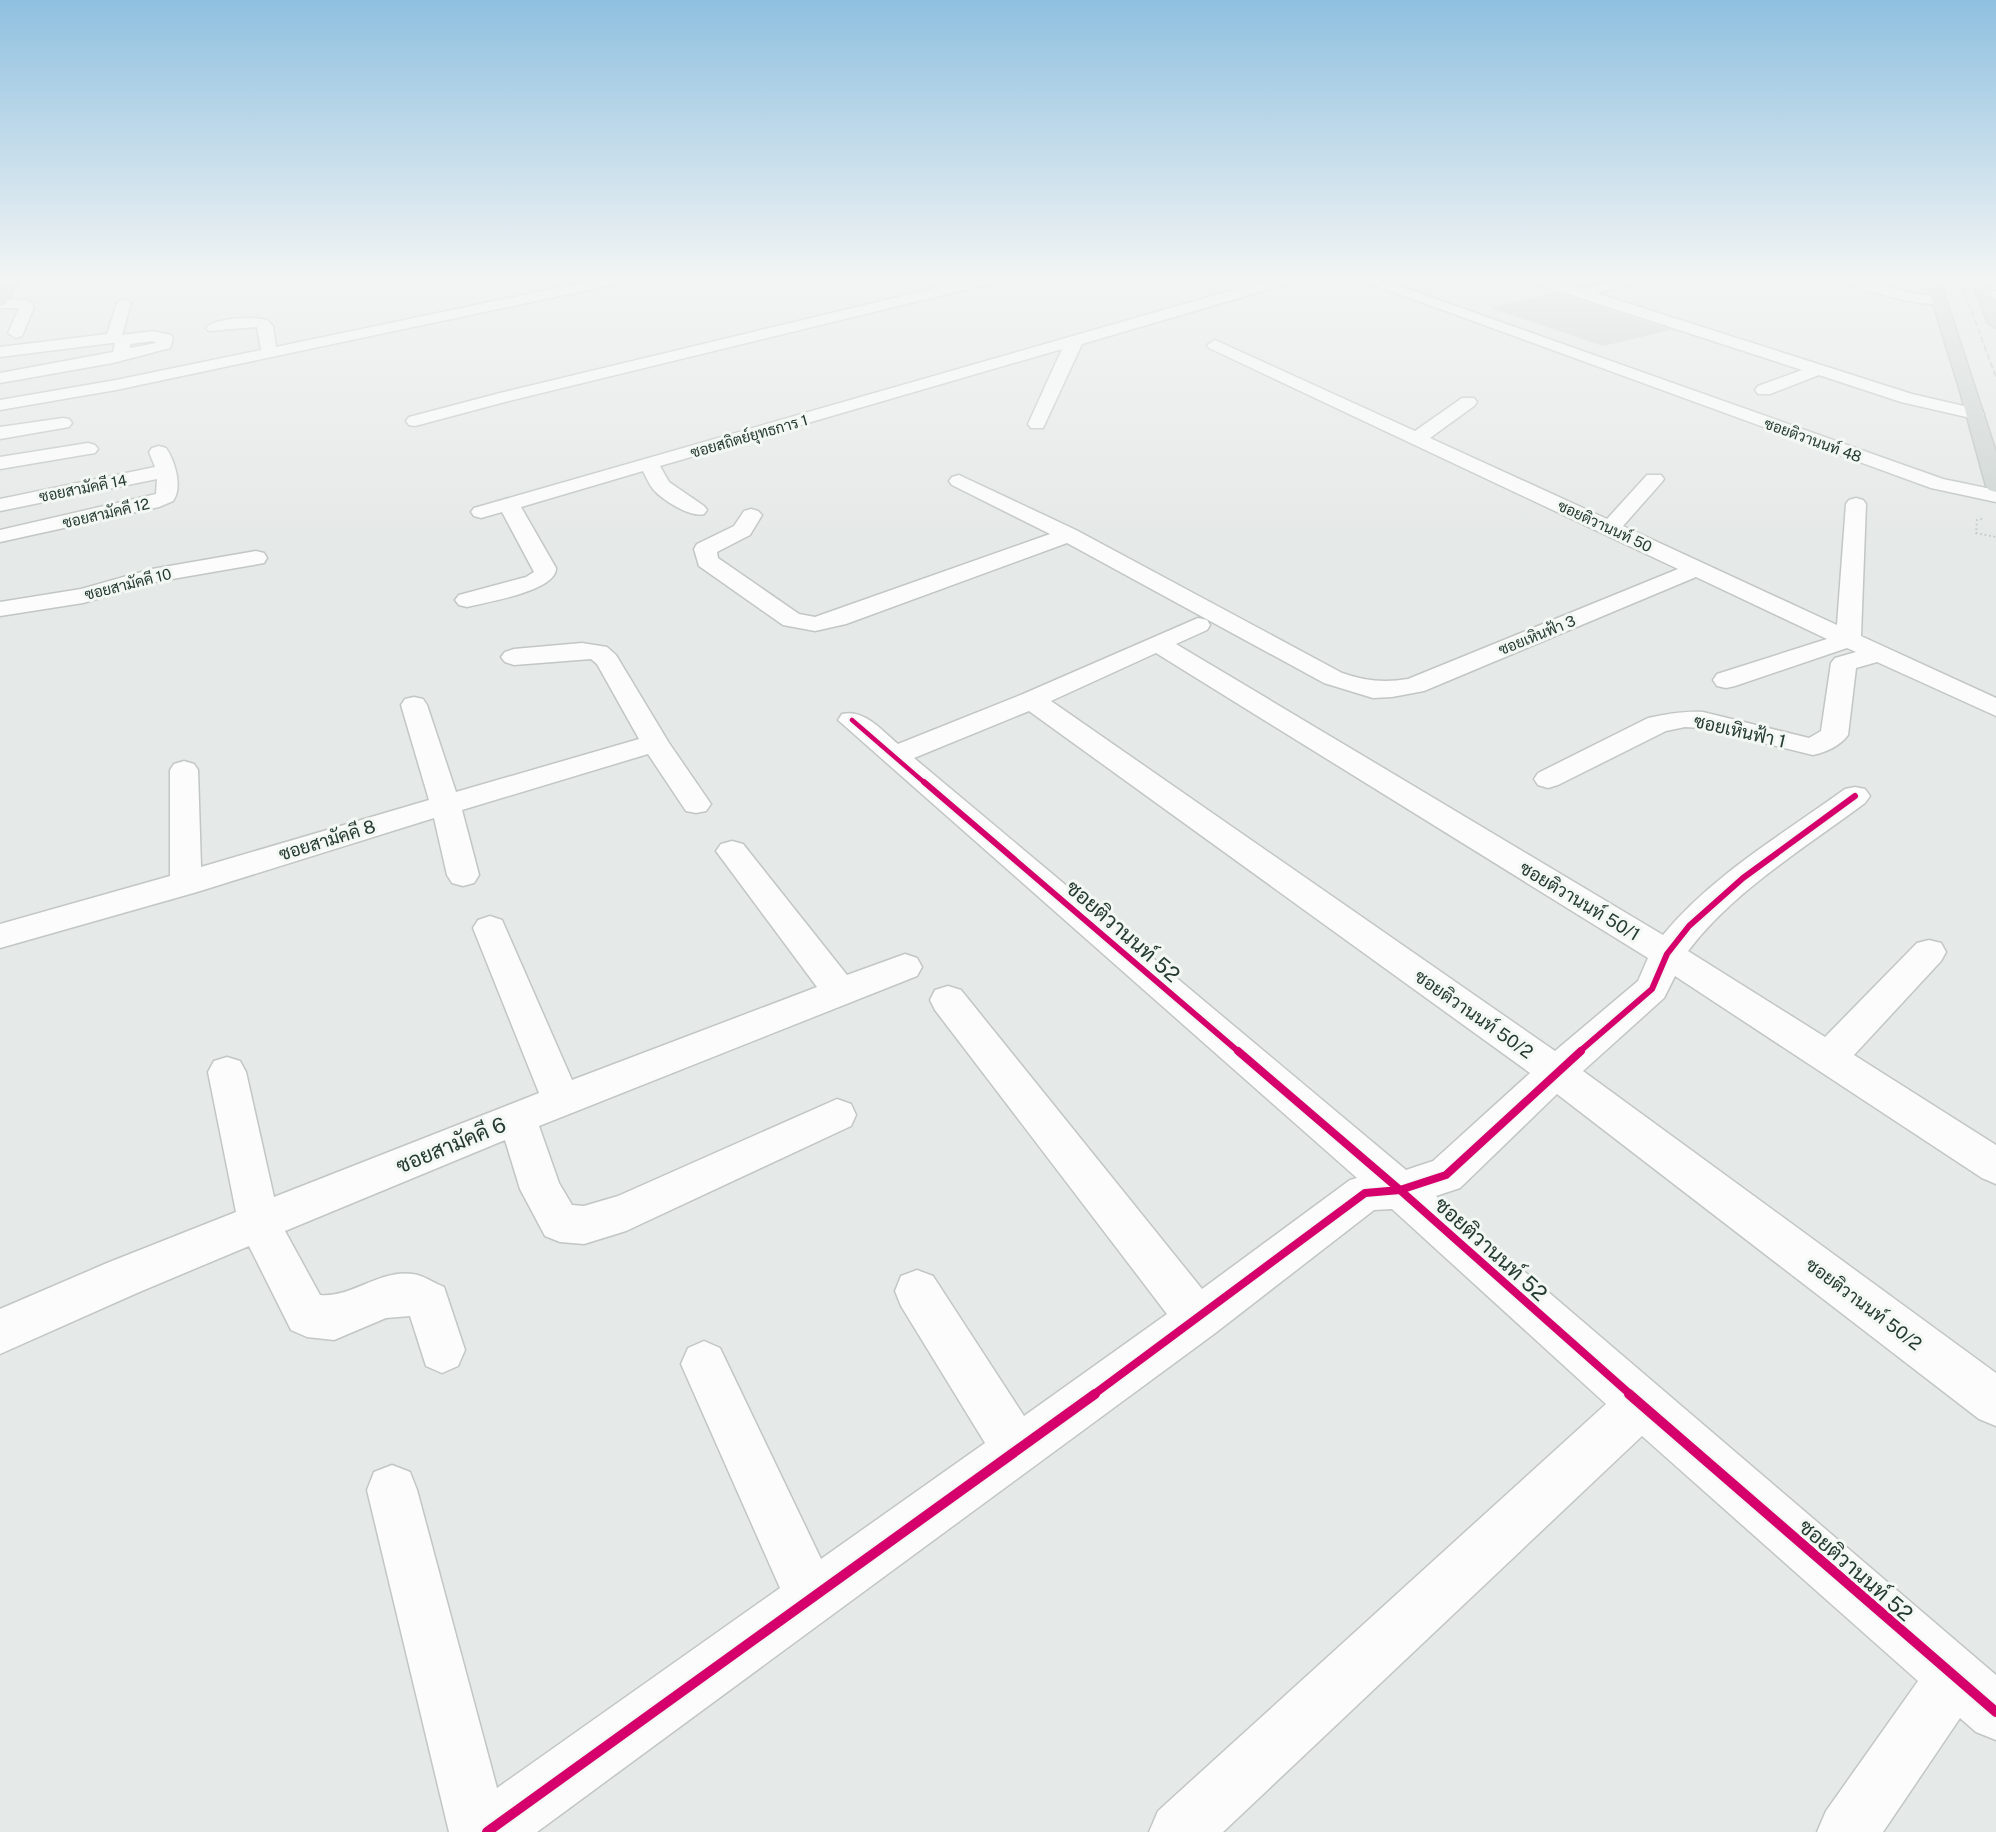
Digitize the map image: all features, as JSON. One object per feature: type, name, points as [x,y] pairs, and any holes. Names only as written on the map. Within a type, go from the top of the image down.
[{"type":"main road","points":[[1960,363],[1996,486]]},
{"type":"main road","points":[[1969,391],[1987,394]]},
{"type":"street","points":[[0,378],[84,363]]},
{"type":"street","points":[[0,405],[109,387],[217,363]]},
{"type":"street","points":[[415,421],[643,363]]},
{"type":"street","name":"ซอยสถิตย์ยุทธการ 1","points":[[481,512],[996,363]]},
{"type":"street","points":[[1037,424],[1063,363]]},
{"type":"street","name":"ซอยติวานนท์ 50","points":[[1255,363],[1996,708]]},
{"type":"street","name":"ซอยติวานนท์ 48","points":[[1601,363],[1938,484],[1996,496]]},
{"type":"street","points":[[1797,363],[1926,404],[1975,414]]},
{"type":"street","points":[[1764,390],[1817,370]]},
{"type":"street","points":[[1416,439],[1468,402]]},
{"type":"street","points":[[0,419],[61,417],[0,433]]},
{"type":"street","points":[[0,463],[88,449]]},
{"type":"street","name":"ซอยสามัคคี 14","points":[[0,505],[163,461]]},
{"type":"street","name":"ซอยสามัคคี 12","points":[[0,536],[159,501],[166,497],[168,490],[163,461]]},
{"type":"street","points":[[650,465],[661,486],[697,510]]},
{"type":"street","points":[[1610,528],[1654,479]]},
{"type":"street","points":[[959,481],[1068,535]]},
{"type":"street","points":[[467,600],[534,582],[545,574],[545,568],[510,504]]},
{"type":"street","points":[[1726,680],[1848,639],[1856,504]]},
{"type":"street","points":[[751,515],[742,530],[705,549],[707,561],[792,620],[815,624],[837,619],[1068,535]]},
{"type":"street","name":"ซอยเหินฟ้า 3","points":[[1068,535],[1333,678],[1360,689],[1374,691],[1415,685],[1697,569]]},
{"type":"street","points":[[0,550],[41,542]]},
{"type":"street","name":"ซอยสามัคคี 10","points":[[0,609],[83,596],[152,576],[256,558]]},
{"type":"street","points":[[894,756],[1032,700],[1198,626]]},
{"type":"street","name":"ซอยติวานนท์ 50/1","points":[[1158,644],[1667,954],[1996,1166]]},
{"type":"street","points":[[514,657],[582,651],[598,652],[607,660],[655,743],[696,804]]},
{"type":"street","name":"ซอยเหินฟ้า 1","points":[[1548,779],[1658,724],[1685,719],[1703,720],[1813,747],[1834,735],[1844,663],[1879,654]]},
{"type":"street","name":"ซอยติวานนท์ 50/2","points":[[1032,700],[1556,1072],[1996,1402]]},
{"type":"street","points":[[414,705],[445,803],[463,875]]},
{"type":"street","name":"ซอยติวานนท์ 52","points":[[852,720],[1400,1190],[1975,1695]]},
{"type":"street","name":"ซอยสามัคคี 8","points":[[0,936],[186,884],[445,803],[655,743]]},
{"type":"street","points":[[184,770],[186,884]]},
{"type":"street","points":[[487,1832],[1198,1319],[1365,1193],[1400,1190],[1446,1175],[1556,1072],[1653,989],[1667,954],[1689,926],[1743,878],[1855,796]]},
{"type":"street","points":[[732,851],[840,991]]},
{"type":"street","points":[[490,928],[562,1101]]},
{"type":"street","points":[[1827,1059],[1929,952]]},
{"type":"street","name":"ซอยสามัคคี 6","points":[[0,1332],[122,1278],[517,1118],[905,967]]},
{"type":"street","points":[[948,1000],[1198,1319]]},
{"type":"street","points":[[227,1072],[259,1224],[307,1315],[334,1318],[384,1297],[413,1295],[428,1302],[442,1350]]},
{"type":"street","points":[[517,1118],[541,1189],[560,1223],[584,1225],[626,1212],[837,1115]]},
{"type":"street","points":[[917,1291],[1017,1449]]},
{"type":"street","points":[[704,1364],[811,1597]]},
{"type":"street","points":[[1179,1832],[1641,1404]]},
{"type":"street","points":[[392,1490],[479,1832]]},
{"type":"street","points":[[1847,1832],[1975,1695]]},
{"type":"path","points":[[1990,519],[1977,520],[1976,533],[1996,537]]},
{"type":"railway","points":[[1991,363],[1996,377]]},
{"type":"cycle path","points":[[852,720],[1400,1190],[1641,1404],[1996,1712]]},
{"type":"cycle path","points":[[487,1832],[1198,1319],[1365,1193],[1400,1190],[1446,1175],[1556,1072],[1652,989],[1667,954],[1689,926],[1743,878],[1855,796]]}]
